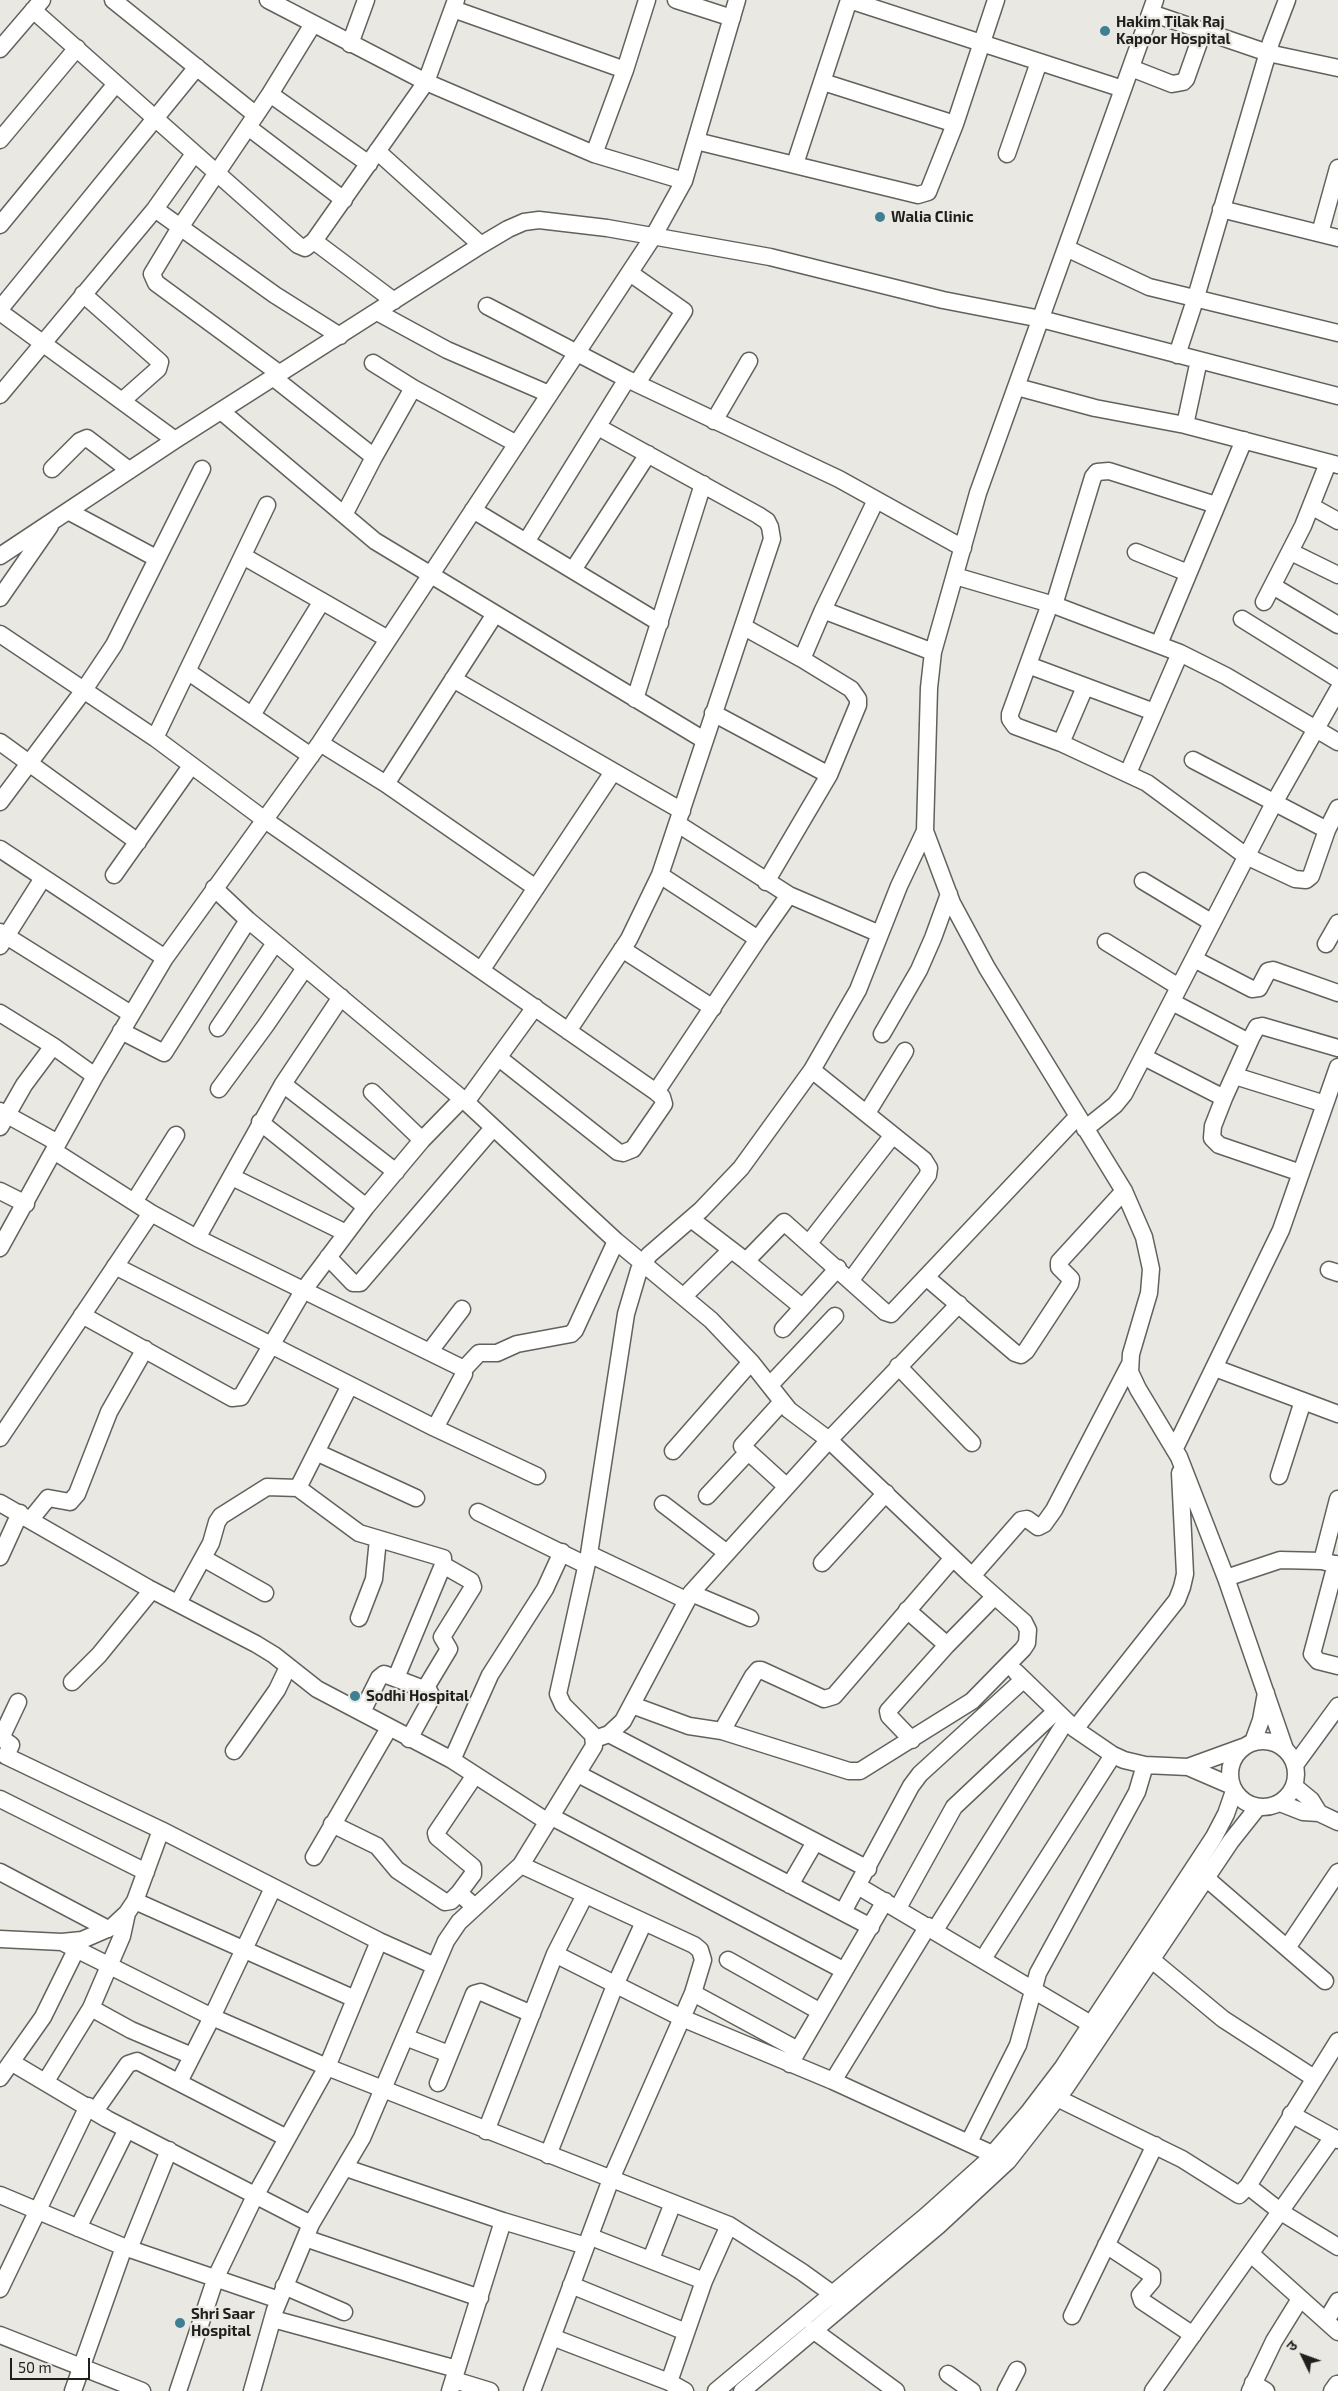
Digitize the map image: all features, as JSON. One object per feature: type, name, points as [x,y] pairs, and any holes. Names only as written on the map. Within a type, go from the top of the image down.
[{"type":"street","points":[[114,0],[197,67],[252,121],[344,200]]},
{"type":"street","points":[[268,0],[426,82],[594,154],[684,182]]},
{"type":"street","points":[[350,44],[366,0]]},
{"type":"street","points":[[594,154],[625,70],[647,0]]},
{"type":"street","points":[[676,0],[732,18]]},
{"type":"street","points":[[0,1248],[95,1076],[165,958],[316,750],[653,237],[684,182],[737,0]]},
{"type":"street","points":[[795,164],[849,0],[1123,89]]},
{"type":"street","points":[[696,141],[923,194],[932,187],[996,0]]},
{"type":"street","points":[[1176,355],[1196,297],[1268,53],[1287,0]]},
{"type":"street","points":[[0,49],[38,5],[77,48],[115,85],[218,173],[298,245],[305,248],[314,241],[344,200],[426,82],[454,4],[625,70]]},
{"type":"street","points":[[868,1869],[589,1730],[563,1705],[558,1694],[588,1560],[626,1314],[643,1263],[691,1219],[741,1168],[812,1070],[858,990],[924,831],[929,688],[933,652],[978,493],[1153,7],[1203,31],[1268,53],[1338,68]]},
{"type":"street","points":[[313,24],[270,94],[181,226],[153,272],[153,278],[156,283],[277,376],[374,457]]},
{"type":"street","points":[[1131,68],[1172,84],[1182,82],[1186,79],[1203,31]]},
{"type":"street","points":[[0,140],[77,48]]},
{"type":"street","points":[[1008,154],[1039,62]]},
{"type":"street","points":[[175,440],[0,310],[197,67]]},
{"type":"street","points":[[823,82],[955,124]]},
{"type":"street","points":[[0,225],[115,85]]},
{"type":"street","points":[[270,94],[373,157],[481,245]]},
{"type":"street","points":[[0,396],[155,209],[194,154]]},
{"type":"street","points":[[1320,233],[1338,168]]},
{"type":"street","points":[[155,209],[275,294],[340,336]]},
{"type":"street","points":[[1221,209],[1338,238]]},
{"type":"street","points":[[0,556],[175,440],[481,245],[524,222],[539,220],[770,257],[943,300],[1041,319],[1338,396]]},
{"type":"street","points":[[314,241],[394,301]]},
{"type":"street","points":[[1066,248],[1149,287],[1338,332]]},
{"type":"street","points":[[526,542],[598,427],[684,311],[630,272]]},
{"type":"street","points":[[83,294],[160,362],[158,369],[123,400]]},
{"type":"street","points":[[488,306],[578,351],[632,381],[793,456],[963,548]]},
{"type":"street","points":[[377,312],[447,350],[549,394]]},
{"type":"street","points":[[1185,425],[1200,360]]},
{"type":"street","points":[[714,420],[749,361]]},
{"type":"street","points":[[373,363],[414,388],[517,444]]},
{"type":"street","points":[[1017,387],[1096,408],[1185,425],[1333,464],[1311,506],[1291,552],[1264,602]]},
{"type":"street","points":[[344,515],[374,457],[414,388]]},
{"type":"street","points":[[221,411],[374,541],[704,740]]},
{"type":"street","points":[[568,1031],[622,949],[660,875],[713,713],[744,628],[772,539],[772,532],[767,521],[758,515],[598,427]]},
{"type":"street","points":[[52,469],[80,441],[87,438],[129,470]]},
{"type":"street","points":[[1159,644],[1244,440]]},
{"type":"street","points":[[573,570],[648,454]]},
{"type":"street","points":[[0,802],[84,690],[114,645],[202,469]]},
{"type":"street","points":[[1216,505],[1109,471],[1097,472],[1093,477],[1052,604],[1010,714],[1010,719],[1014,726],[1061,743],[1128,773],[1158,789],[1246,856],[1296,880],[1306,880],[1311,876],[1327,830],[1338,808]]},
{"type":"street","points":[[635,699],[704,484]]},
{"type":"street","points":[[802,659],[822,610],[876,500]]},
{"type":"street","points":[[155,738],[266,505]]},
{"type":"street","points":[[1311,506],[1338,521]]},
{"type":"street","points":[[473,510],[660,623]]},
{"type":"street","points":[[62,515],[156,558]]},
{"type":"street","points":[[0,598],[62,515]]},
{"type":"street","points":[[1136,552],[1188,573]]},
{"type":"street","points":[[1291,552],[1338,575]]},
{"type":"street","points":[[243,556],[388,639]]},
{"type":"street","points":[[955,576],[1052,604],[1180,653],[1226,676],[1338,742]]},
{"type":"street","points":[[1273,586],[1338,625]]},
{"type":"street","points":[[252,715],[322,601]]},
{"type":"street","points":[[822,610],[933,652]]},
{"type":"street","points":[[386,784],[495,614]]},
{"type":"street","points":[[1242,618],[1338,679]]},
{"type":"street","points":[[744,628],[802,659],[851,689],[858,699],[858,706],[828,776],[766,882]]},
{"type":"street","points":[[0,634],[155,738],[265,820],[482,969],[656,1092],[664,1100],[663,1107],[633,1149],[623,1153],[613,1148],[499,1058]]},
{"type":"street","points":[[1128,773],[1180,653]]},
{"type":"street","points":[[1028,665],[1154,712]]},
{"type":"street","points":[[187,671],[252,715],[316,750],[386,784],[536,888]]},
{"type":"street","points":[[453,679],[613,772],[680,817],[766,882],[789,895],[880,934]]},
{"type":"street","points":[[1061,743],[1085,687]]},
{"type":"street","points":[[746,1261],[784,1222],[888,1314],[894,1313],[926,1278],[1082,1122],[1116,1105],[1144,1057],[1211,922],[1274,803],[1338,690]]},
{"type":"street","points":[[713,713],[828,776]]},
{"type":"street","points":[[0,742],[138,842]]},
{"type":"street","points":[[1193,760],[1327,830]]},
{"type":"street","points":[[114,876],[192,766]]},
{"type":"street","points":[[482,969],[613,772]]},
{"type":"street","points":[[924,831],[949,894],[987,968],[1124,1191],[1144,1237],[1151,1269],[1149,1293],[1130,1364],[1054,1510],[1044,1524],[1038,1527],[1027,1519],[1021,1520],[972,1576]]},
{"type":"street","points":[[0,848],[165,958]]},
{"type":"street","points":[[660,875],[758,939]]},
{"type":"street","points":[[43,878],[2,938],[131,1014]]},
{"type":"street","points":[[1143,881],[1211,922]]},
{"type":"street","points":[[214,888],[248,920],[464,1100],[616,1241],[712,1320],[752,1362],[782,1402],[829,1440],[994,1597],[1024,1622],[1028,1630],[1027,1643],[1009,1665],[972,1702],[865,1769],[855,1772],[722,1731],[689,1726],[632,1705]]},
{"type":"street","points":[[882,1034],[919,970],[934,938],[949,894]]},
{"type":"street","points":[[656,1092],[789,895]]},
{"type":"street","points":[[121,1031],[164,1053],[248,920]]},
{"type":"street","points":[[1326,944],[1338,923]]},
{"type":"street","points":[[1106,942],[1175,995],[1245,1040],[1251,1038]]},
{"type":"street","points":[[218,1028],[276,943]]},
{"type":"street","points":[[622,949],[713,1008]]},
{"type":"street","points":[[1194,959],[1252,988],[1259,988],[1268,971],[1273,970],[1338,993]]},
{"type":"street","points":[[219,1089],[305,968]]},
{"type":"street","points":[[197,1238],[232,1177],[260,1122],[341,997]]},
{"type":"street","points":[[82,1315],[237,1399],[244,1394],[303,1291],[346,1233],[422,1140],[464,1100],[499,1058],[535,1007]]},
{"type":"street","points":[[0,1013],[53,1046],[95,1076]]},
{"type":"street","points":[[1301,1173],[1215,1141],[1211,1133],[1224,1098],[1257,1026],[1338,1048]]},
{"type":"street","points":[[53,1046],[2,1118],[56,1147],[151,1213],[197,1238],[464,1369]]},
{"type":"street","points":[[867,1114],[905,1051]]},
{"type":"street","points":[[1144,1057],[1224,1098]]},
{"type":"street","points":[[794,2057],[819,2011],[870,1927],[892,1905],[954,1807],[1066,1720],[1177,1600],[1185,1574],[1177,1452],[1281,1230],[1338,1067]]},
{"type":"street","points":[[812,1070],[924,1160],[930,1171],[851,1280]]},
{"type":"street","points":[[1235,1076],[1325,1104]]},
{"type":"street","points":[[283,1084],[396,1172]]},
{"type":"street","points":[[372,1092],[422,1140]]},
{"type":"street","points":[[260,1122],[366,1207]]},
{"type":"street","points":[[328,1257],[353,1283],[360,1283],[493,1128]]},
{"type":"street","points":[[134,1202],[176,1135]]},
{"type":"street","points":[[809,1243],[893,1136]]},
{"type":"street","points":[[232,1177],[346,1233]]},
{"type":"street","points":[[0,1191],[26,1204]]},
{"type":"street","points":[[926,1278],[959,1304],[1015,1354],[1021,1355],[1026,1351],[1070,1284],[1071,1279],[1059,1266],[1059,1262],[1124,1191]]},
{"type":"street","points":[[0,1438],[151,1213]]},
{"type":"street","points":[[691,1219],[746,1261],[802,1308]]},
{"type":"street","points":[[435,1428],[464,1374],[464,1369],[479,1353],[497,1353],[517,1344],[571,1334],[575,1330],[616,1241]]},
{"type":"street","points":[[684,1296],[731,1250]]},
{"type":"street","points":[[115,1266],[435,1428],[537,1476]]},
{"type":"street","points":[[783,1329],[838,1268]]},
{"type":"street","points":[[252,2391],[282,2293],[308,2231],[346,2168],[383,2090],[446,1941],[459,1922],[521,1865],[594,1746],[602,1737],[623,1721],[689,1597],[786,1486],[959,1304]]},
{"type":"street","points":[[430,1351],[462,1309]]},
{"type":"street","points":[[770,1384],[835,1316]]},
{"type":"street","points":[[12,1512],[48,1498],[70,1502],[77,1494],[109,1412],[145,1350]]},
{"type":"street","points":[[673,1451],[752,1362]]},
{"type":"street","points":[[1130,1364],[1130,1372],[1138,1389],[1177,1452],[1226,1578],[1286,1749],[1296,1765]]},
{"type":"street","points":[[898,1366],[972,1443]]},
{"type":"street","points":[[1215,1368],[1338,1414]]},
{"type":"street","points":[[298,1488],[350,1385]]},
{"type":"street","points":[[1279,1476],[1302,1401]]},
{"type":"street","points":[[782,1402],[743,1444],[748,1452],[786,1486]]},
{"type":"street","points":[[316,1452],[416,1498]]},
{"type":"street","points":[[707,1496],[748,1452]]},
{"type":"street","points":[[178,1603],[211,1544],[217,1522],[225,1513],[267,1487],[298,1488],[357,1532],[443,1558],[443,1565],[396,1678]]},
{"type":"street","points":[[822,1563],[886,1493]]},
{"type":"street","points":[[1338,1498],[1332,1563],[1312,1654],[1318,1661],[1338,1666]]},
{"type":"street","points":[[663,1504],[727,1553]]},
{"type":"street","points":[[0,1557],[12,1512]]},
{"type":"street","points":[[12,1512],[152,1590],[256,1644],[317,1689],[452,1760],[550,1820],[843,1970]]},
{"type":"street","points":[[478,1512],[562,1552],[750,1618]]},
{"type":"street","points":[[359,1618],[374,1579],[378,1539]]},
{"type":"street","points":[[452,1760],[490,1675],[545,1589],[562,1552]]},
{"type":"street","points":[[203,1558],[265,1593]]},
{"type":"street","points":[[722,1731],[758,1670],[824,1699],[830,1699],[953,1558]]},
{"type":"street","points":[[1226,1578],[1280,1560],[1332,1563]]},
{"type":"street","points":[[424,1688],[449,1649],[442,1637],[473,1587],[472,1581],[443,1565]]},
{"type":"street","points":[[72,1682],[99,1655],[152,1590]]},
{"type":"street","points":[[912,1740],[889,1716],[888,1711],[947,1645],[994,1597]]},
{"type":"street","points":[[907,1610],[947,1645]]},
{"type":"street","points":[[1009,1665],[1066,1720],[1113,1755],[1145,1765],[1188,1767],[1233,1788]]},
{"type":"street","points":[[234,1751],[277,1690],[288,1667]]},
{"type":"street","points":[[362,1712],[379,1678],[384,1674],[424,1688],[431,1693],[432,1697],[409,1739]]},
{"type":"street","points":[[843,1912],[868,1869],[911,1786],[920,1774],[1024,1680]]},
{"type":"street","points":[[1266,1694],[1261,1720],[1248,1745],[1236,1755],[1231,1765],[1230,1775],[1233,1788],[1240,1799],[1258,1807],[1268,1807],[1280,1803],[1287,1797],[1294,1786],[1296,1765],[1338,1706]]},
{"type":"street","points":[[18,1702],[1,1738],[10,1745],[3,1758],[161,1830],[379,1941],[435,1966]]},
{"type":"street","points":[[833,2081],[1066,1720]]},
{"type":"street","points":[[314,1857],[389,1728]]},
{"type":"street","points":[[1188,1767],[1264,1740],[1276,1743],[1286,1749]]},
{"type":"street","points":[[983,1959],[1113,1755]]},
{"type":"street","points":[[969,2142],[1018,2045],[1038,1973],[1137,1792],[1145,1765]]},
{"type":"street","points":[[578,1774],[870,1927]]},
{"type":"street","points":[[332,1824],[377,1846],[397,1870],[445,1902],[451,1901],[460,1893],[473,1874],[474,1867],[442,1842],[436,1833],[475,1775]]},
{"type":"street","points":[[1294,1786],[1311,1800],[1319,1812]]},
{"type":"street","points":[[716,2391],[951,2214],[1008,2161],[1058,2098],[1098,2028],[1214,1837],[1226,1814],[1233,1788]]},
{"type":"street","points":[[0,1799],[146,1872]]},
{"type":"street","points":[[1280,1803],[1303,1812],[1319,1812],[1338,1822]]},
{"type":"street","points":[[742,2391],[813,2330],[839,2298],[992,2153],[1028,2113],[1152,1960],[1231,1841],[1258,1807]]},
{"type":"street","points":[[46,2081],[91,2008],[110,1967],[161,1830]]},
{"type":"street","points":[[790,1885],[815,1842]]},
{"type":"street","points":[[521,1865],[694,1945],[700,1950],[703,1960],[693,1993],[611,2178],[532,2391]]},
{"type":"street","points":[[0,1872],[108,1929]]},
{"type":"street","points":[[1287,1948],[1338,1872]]},
{"type":"street","points":[[1206,1878],[1325,1981]]},
{"type":"street","points":[[858,1886],[932,1928],[1032,1990],[1098,2028]]},
{"type":"street","points":[[179,2082],[273,1888]]},
{"type":"street","points":[[460,1893],[475,1907]]},
{"type":"street","points":[[486,2131],[555,1954],[585,1895]]},
{"type":"street","points":[[0,2078],[43,2017],[69,1946],[108,1929],[131,1907]]},
{"type":"street","points":[[131,1907],[243,1948],[355,1999]]},
{"type":"street","points":[[548,2155],[616,1983],[644,1922]]},
{"type":"street","points":[[0,1939],[69,1946],[212,2017],[326,2067],[729,2225],[839,2298]]},
{"type":"street","points":[[178,2391],[216,2277],[256,2196],[326,2067],[379,1941]]},
{"type":"street","points":[[555,1954],[616,1983],[682,2018],[794,2057]]},
{"type":"street","points":[[728,1960],[819,2011]]},
{"type":"street","points":[[1152,1960],[1223,2018],[1314,2078]]},
{"type":"street","points":[[438,2083],[472,1997],[477,1992],[532,2014]]},
{"type":"street","points":[[693,1993],[833,2081],[1008,2161]]},
{"type":"street","points":[[91,2008],[131,2030],[192,2056]]},
{"type":"street","points":[[405,2037],[449,2054]]},
{"type":"street","points":[[1058,2098],[1155,2144],[1182,2159],[1235,2194],[1242,2194],[1338,2041]]},
{"type":"street","points":[[0,2289],[91,2109],[128,2064],[134,2061],[288,2138]]},
{"type":"street","points":[[11,2062],[127,2129],[256,2196],[308,2231],[480,2298]]},
{"type":"street","points":[[1153,2391],[1336,2138],[1292,2114]]},
{"type":"street","points":[[78,2228],[127,2129]]},
{"type":"street","points":[[1072,2316],[1155,2144]]},
{"type":"street","points":[[73,2391],[126,2248],[169,2150]]},
{"type":"street","points":[[346,2168],[503,2222],[651,2259],[704,2281]]},
{"type":"street","points":[[1248,2186],[1282,2212],[1338,2247]]},
{"type":"street","points":[[0,2195],[126,2248],[216,2277],[282,2293],[344,2312]]},
{"type":"street","points":[[651,2259],[673,2203]]},
{"type":"street","points":[[454,2380],[503,2222]]},
{"type":"street","points":[[669,2382],[704,2281],[729,2225]]},
{"type":"street","points":[[1106,2245],[1152,2275],[1152,2281],[1140,2296],[1142,2301],[1193,2335]]},
{"type":"street","points":[[1251,2254],[1332,2326],[1338,2301]]},
{"type":"street","points":[[571,2285],[686,2332]]},
{"type":"street","points":[[1257,2388],[1300,2299]]},
{"type":"street","points":[[273,2319],[490,2391]]},
{"type":"street","points":[[813,2330],[885,2388]]},
{"type":"street","points":[[0,2335],[82,2369],[142,2391]]},
{"type":"street","points":[[552,2337],[669,2382],[685,2391]]},
{"type":"street","points":[[1006,2391],[1017,2370]]},
{"type":"street","points":[[948,2374],[972,2391]]},
{"type":"place","name":"Hakim Tilak Raj Kapoor Hospital","points":[[1105,31]]},
{"type":"place","name":"Walia Clinic","points":[[880,217]]},
{"type":"place","name":"Sodhi Hospital","points":[[355,1696]]},
{"type":"place","name":"Shri Saar Hospital","points":[[180,2323]]}]
